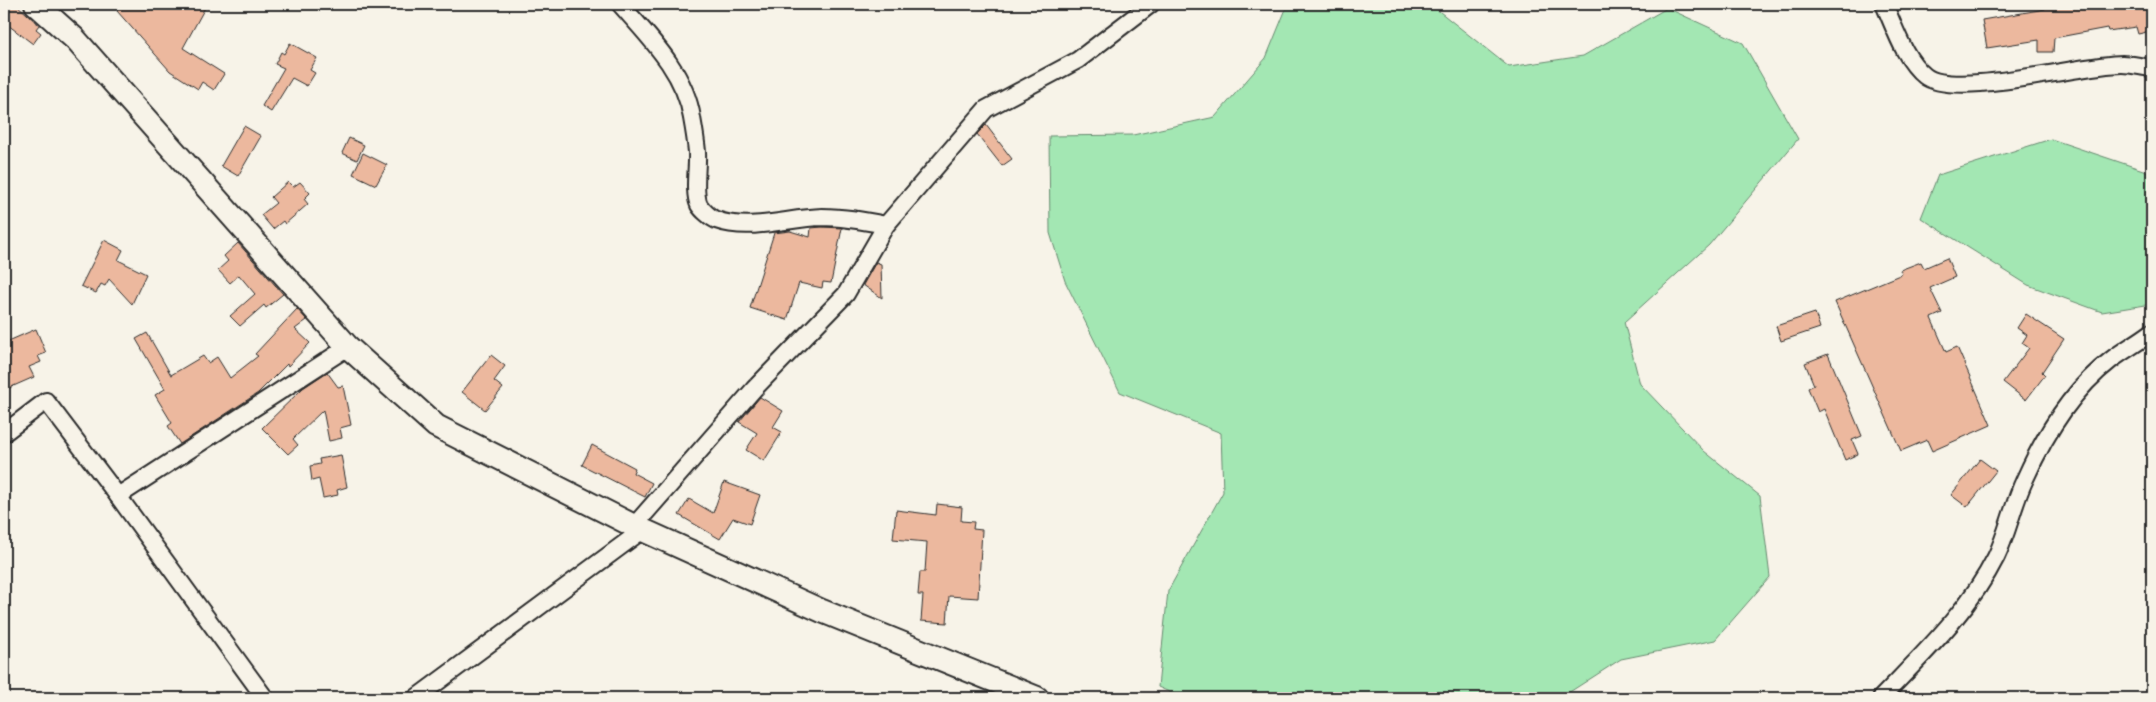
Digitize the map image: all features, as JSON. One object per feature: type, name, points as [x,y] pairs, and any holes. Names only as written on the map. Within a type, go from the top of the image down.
[{"type":"street","points":[[36,4],[75,39],[348,347],[436,426],[639,528],[822,611],[1037,698]]},
{"type":"street","points":[[620,4],[666,56],[680,81],[692,115],[697,153],[696,188],[699,205],[713,219],[744,226],[821,217],[851,219],[886,225]]},
{"type":"street","points":[[416,698],[639,528],[754,389],[846,294],[886,225],[986,109],[1078,60],[1151,4]]},
{"type":"street","points":[[1884,4],[1912,64],[1927,78],[1936,81],[1967,83],[2014,79],[2122,64],[2152,68]]},
{"type":"street","points":[[1880,698],[1924,653],[1968,601],[1996,557],[2024,481],[2044,438],[2080,389],[2111,360],[2152,332]]},
{"type":"street","points":[[118,496],[348,347]]},
{"type":"street","points":[[4,433],[46,401],[118,496],[265,698]]},
{"type":"green space","points":[[1288,4],[1430,4],[1509,67],[1583,56],[1667,8],[1743,43],[1798,139],[1709,245],[1624,322],[1640,384],[1704,451],[1760,496],[1770,577],[1715,640],[1621,659],[1563,698],[1183,698],[1158,687],[1168,591],[1223,492],[1221,433],[1120,392],[1065,281],[1050,233],[1049,136],[1133,135],[1215,117],[1266,58]]},
{"type":"green space","points":[[2051,139],[2152,173],[2152,304],[2102,312],[2028,285],[1921,218],[1938,175]]},
{"type":"building","points":[[4,4],[16,4],[39,25],[36,29],[41,33],[33,44],[4,22]]},
{"type":"building","points":[[124,4],[207,4],[183,48],[224,74],[214,90],[202,82],[198,89],[170,71],[117,11]]},
{"type":"building","points":[[2044,4],[2069,4],[2070,6],[2088,4],[2088,7],[2110,4],[2152,4],[2152,31],[2138,34],[2136,27],[2108,31],[2107,28],[2054,38],[2053,52],[2039,52],[2039,40],[1987,48],[1982,20],[2045,9]]},
{"type":"building","points":[[290,43],[317,58],[310,70],[315,73],[307,86],[292,78],[271,112],[262,106],[284,68],[275,64],[281,52],[284,54]]},
{"type":"building","points":[[986,125],[1012,159],[1002,166],[977,134]]},
{"type":"building","points":[[244,126],[261,136],[238,176],[221,166]]},
{"type":"building","points":[[349,138],[364,145],[357,160],[342,153]]},
{"type":"building","points":[[363,153],[387,165],[376,185],[353,174]]},
{"type":"building","points":[[288,182],[293,187],[300,182],[310,193],[304,199],[308,204],[285,224],[283,221],[273,229],[261,215],[276,203],[271,197]]},
{"type":"building","points":[[811,228],[842,228],[831,283],[823,282],[822,288],[799,283],[787,320],[750,308],[774,233],[790,231],[810,237]]},
{"type":"building","points":[[104,240],[123,250],[118,260],[146,274],[132,304],[109,279],[105,286],[101,284],[96,293],[81,286]]},
{"type":"building","points":[[238,243],[283,294],[266,308],[264,305],[240,326],[230,316],[255,294],[239,275],[230,283],[218,270],[228,261],[224,256]]},
{"type":"building","points":[[1947,258],[1955,277],[1930,288],[1942,313],[1931,318],[1946,352],[1957,347],[1991,425],[1932,451],[1927,440],[1901,451],[1835,302],[1902,274],[1900,270],[1921,262],[1924,268]]},
{"type":"building","points":[[876,262],[881,264],[882,298],[863,285]]},
{"type":"building","points":[[297,309],[307,320],[295,329],[310,343],[258,393],[180,444],[168,426],[172,423],[155,395],[165,389],[136,339],[147,333],[171,375],[203,356],[208,363],[217,357],[230,378],[258,356],[255,354]]},
{"type":"building","points":[[1815,313],[1820,328],[1781,341],[1776,326]]},
{"type":"building","points":[[2026,314],[2064,339],[2042,372],[2045,375],[2026,400],[2003,382],[2029,348],[2022,343],[2027,335],[2017,328]]},
{"type":"building","points":[[36,329],[46,353],[38,356],[41,362],[29,367],[34,377],[9,388],[4,376],[4,343]]},
{"type":"building","points":[[1828,354],[1862,436],[1852,440],[1858,454],[1845,460],[1824,409],[1818,412],[1808,388],[1814,385],[1805,363]]},
{"type":"building","points":[[491,355],[505,366],[494,381],[503,388],[485,410],[462,392]]},
{"type":"building","points":[[327,372],[338,387],[343,386],[351,425],[340,428],[342,438],[329,441],[323,410],[293,439],[298,445],[288,454],[262,428],[303,388]]},
{"type":"building","points":[[760,397],[783,411],[773,427],[782,432],[764,461],[746,450],[757,433],[739,422]]},
{"type":"building","points":[[592,445],[635,468],[633,473],[652,483],[645,497],[582,465]]},
{"type":"building","points":[[341,455],[347,487],[337,490],[338,495],[323,498],[319,479],[312,481],[310,466],[320,464],[319,459]]},
{"type":"building","points":[[1980,459],[1996,471],[1967,507],[1951,495]]},
{"type":"building","points":[[724,482],[760,495],[750,524],[733,518],[720,539],[679,515],[689,499],[713,513]]},
{"type":"building","points":[[937,504],[962,507],[961,521],[974,522],[973,529],[982,530],[978,598],[949,596],[947,623],[921,621],[923,595],[918,595],[920,572],[925,572],[927,542],[893,539],[896,510],[936,515]]}]
